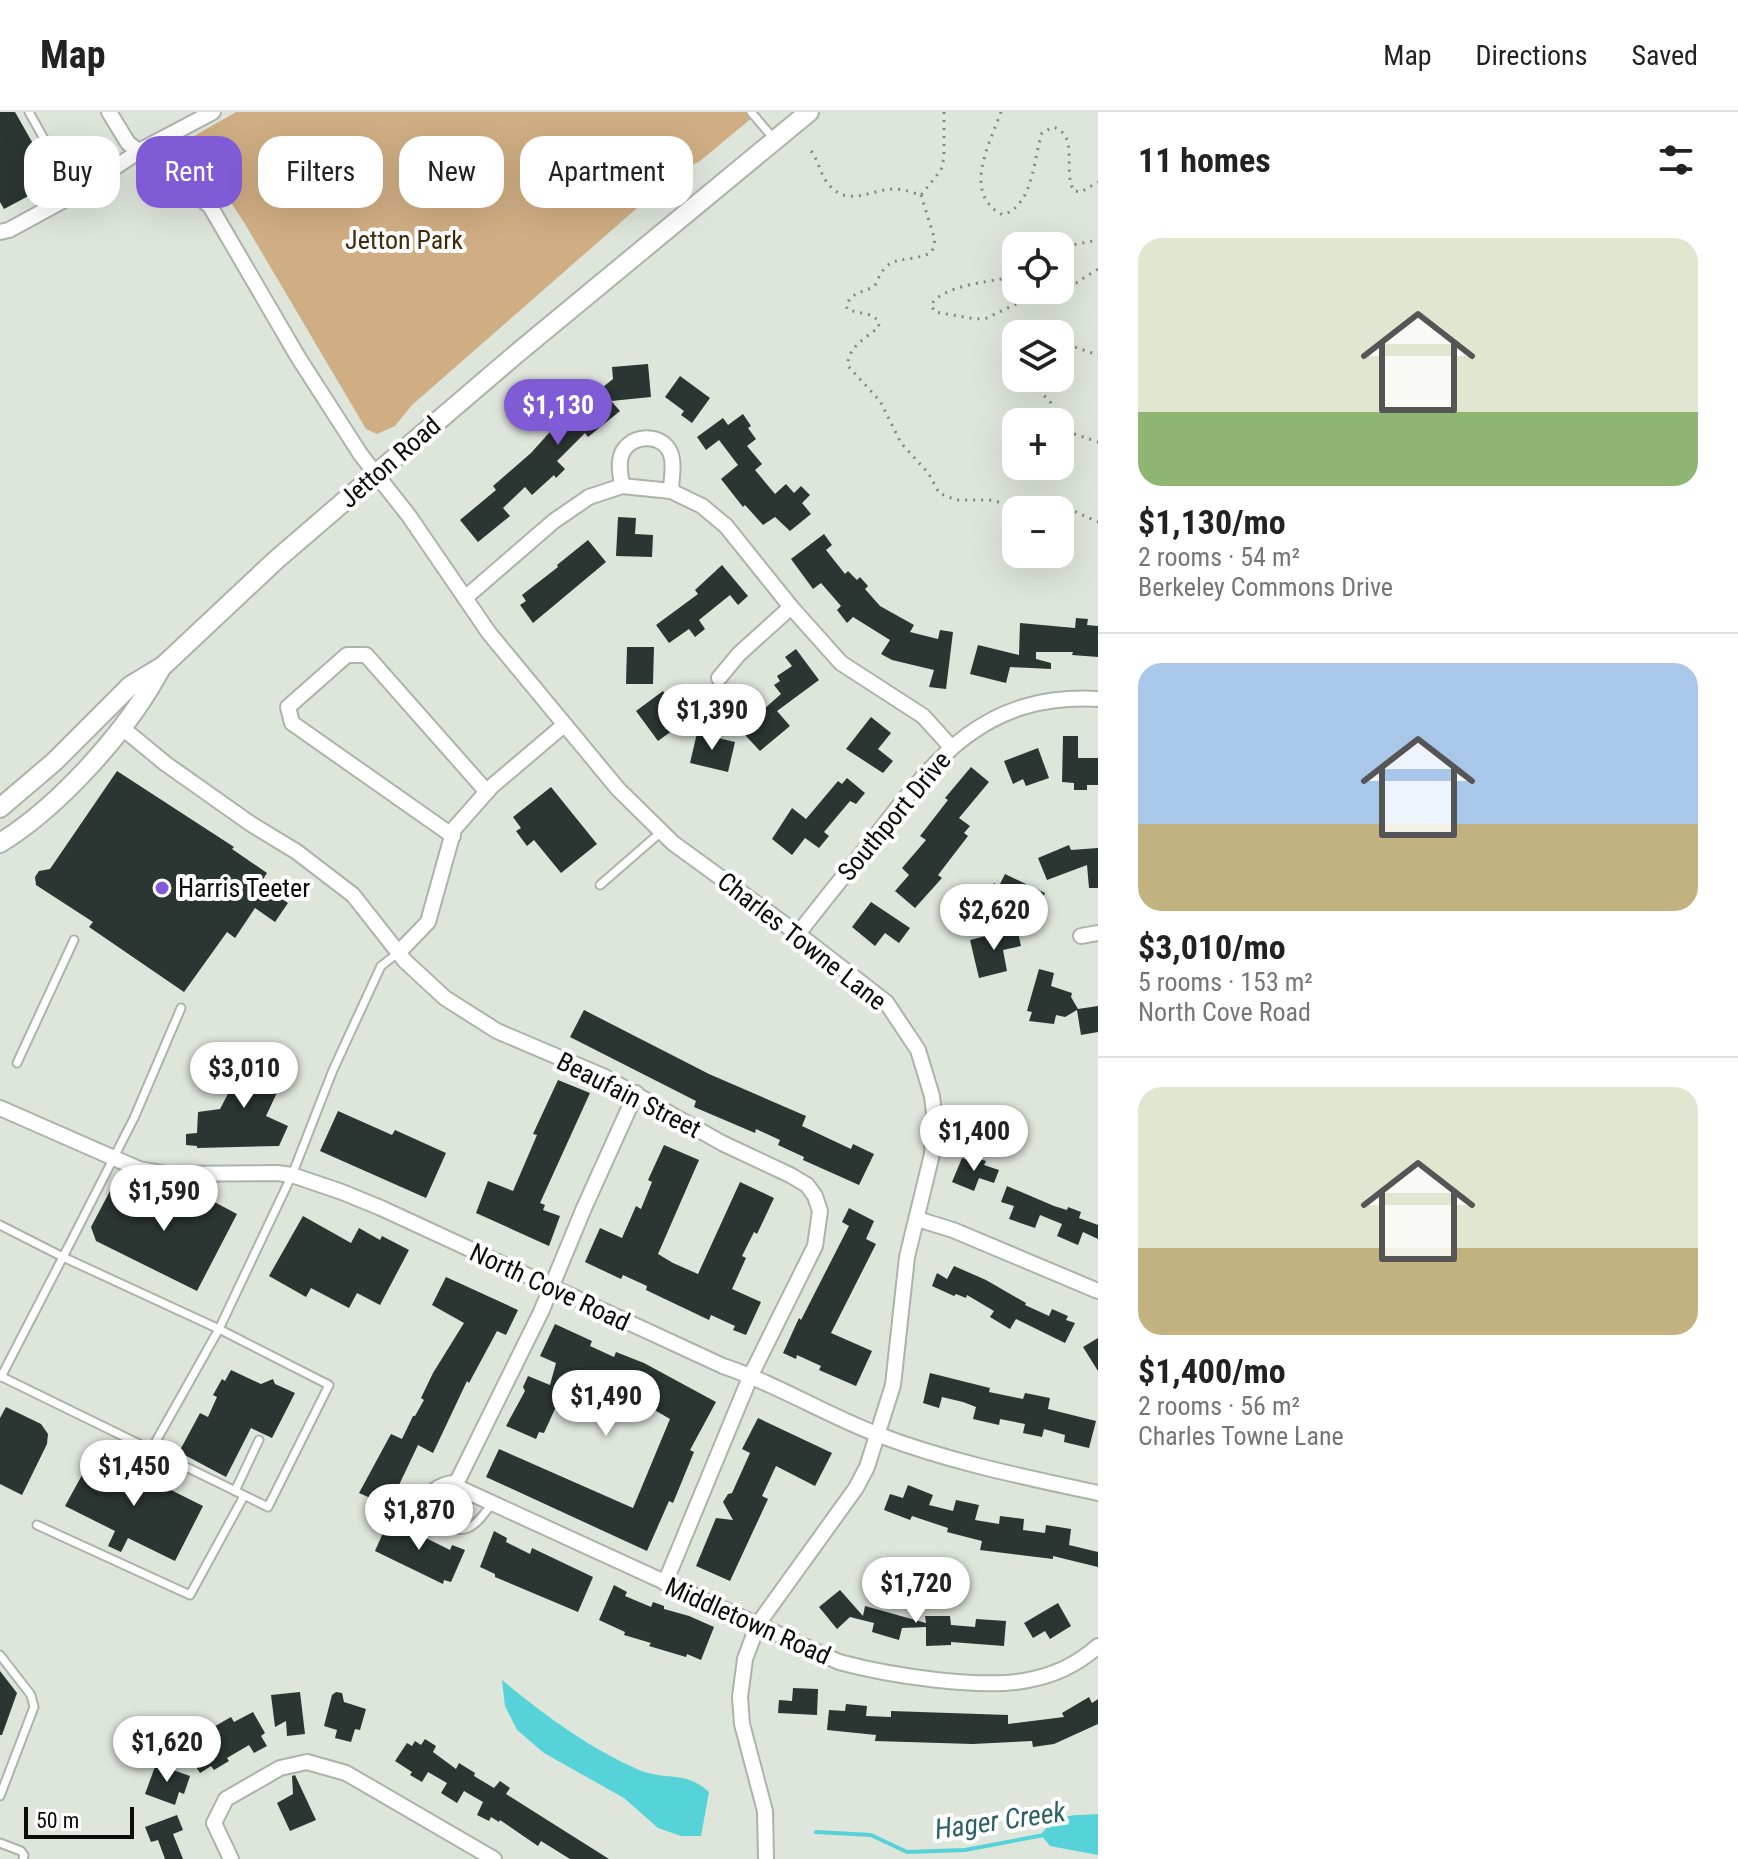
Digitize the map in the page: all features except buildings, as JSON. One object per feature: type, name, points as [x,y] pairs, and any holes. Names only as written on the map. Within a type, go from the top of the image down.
[{"type":"street","name":"Charles Towne Lane","points":[[109,112],[128,143],[136,147]]},
{"type":"street","points":[[168,136],[213,112]]},
{"type":"street","name":"Jetton Road","points":[[0,808],[24,790],[130,686],[163,666],[276,560],[515,355],[775,140],[796,116]]},
{"type":"street","points":[[0,232],[49,208]]},
{"type":"street","name":"Charles Towne Lane","points":[[211,208],[298,357],[361,455],[377,473],[489,633],[564,725],[618,789],[661,832],[886,1002],[918,1050],[932,1096],[932,1154],[907,1257],[893,1385],[867,1467],[856,1488],[758,1624],[745,1659],[740,1697],[742,1724],[765,1811],[766,1859]]},
{"type":"street","points":[[622,486],[620,459],[625,447],[633,440],[653,438],[669,450],[672,459],[671,491]]},
{"type":"street","points":[[465,598],[576,504],[622,486],[671,491],[702,506],[726,526],[841,663],[923,716],[951,747]]},
{"type":"street","points":[[719,678],[739,654],[791,607]]},
{"type":"street","points":[[453,836],[292,723],[288,707],[347,655],[366,655],[487,792]]},
{"type":"street","name":"Jetton Road","points":[[0,843],[63,793],[144,700],[163,666]]},
{"type":"street","name":"Southport Drive","points":[[798,934],[916,784],[951,747],[998,716],[1016,709],[1063,699],[1098,699]]},
{"type":"street","points":[[398,953],[428,922],[454,829],[487,792],[564,725]]},
{"type":"street","name":"Beaufain Street","points":[[121,727],[166,764],[353,895],[398,953],[445,998],[497,1031],[636,1093],[711,1137],[790,1175],[807,1185],[815,1196],[820,1211],[815,1246],[751,1375],[665,1583]]},
{"type":"street","points":[[1081,936],[1098,933]]},
{"type":"street","points":[[457,1483],[552,1287],[636,1093]]},
{"type":"street","name":"North Cove Road","points":[[0,1108],[139,1169],[167,1174],[292,1175],[381,1208],[878,1435],[994,1470],[1098,1493]]},
{"type":"street","points":[[917,1219],[953,1230],[1098,1291]]},
{"type":"street","name":"Middletown Road","points":[[457,1483],[491,1505],[839,1662],[872,1671],[1010,1683],[1050,1675],[1098,1646]]},
{"type":"street","points":[[231,1859],[214,1823],[226,1799],[280,1768],[307,1762],[346,1773],[494,1859]]},
{"type":"lane","points":[[29,112],[42,136]]},
{"type":"lane","points":[[751,112],[775,140]]},
{"type":"lane","points":[[600,885],[661,832]]},
{"type":"lane","points":[[17,1063],[74,940]]},
{"type":"lane","points":[[151,1450],[219,1329],[292,1175],[333,1070],[381,966],[398,953]]},
{"type":"lane","points":[[0,1225],[63,1257],[219,1329],[329,1385],[268,1507],[1,1377],[63,1257],[113,1159],[181,1008]]},
{"type":"lane","points":[[235,1491],[259,1440]]},
{"type":"lane","points":[[457,1483],[446,1479],[424,1495],[419,1503],[426,1517],[452,1530],[466,1530],[476,1524],[491,1505]]},
{"type":"lane","points":[[37,1525],[190,1595],[244,1496]]},
{"type":"lane","points":[[0,1655],[31,1695],[34,1707],[0,1796]]},
{"type":"lane","points":[[0,1843],[21,1851],[23,1859]]},
{"type":"path","points":[[921,195],[941,170],[944,112]]},
{"type":"path","points":[[1001,112],[979,169],[993,210],[1003,215],[1014,211],[1027,194],[1042,133],[1053,127],[1061,129],[1069,142],[1067,170],[1074,191],[1081,192],[1098,182]]},
{"type":"path","points":[[811,151],[817,157],[826,183],[838,194],[852,198],[895,189],[921,195]]},
{"type":"path","points":[[921,195],[935,240],[932,252],[922,257],[896,259],[885,266],[875,286],[849,298],[848,310],[871,315],[878,320],[879,327],[853,348],[848,366],[880,401],[901,443],[929,474],[939,493],[956,500],[989,500],[1038,510],[1065,507],[1098,522]]},
{"type":"path","points":[[1074,245],[1098,240]]},
{"type":"path","points":[[1074,283],[1098,269]]},
{"type":"path","points":[[1002,279],[948,291],[936,297],[931,305],[935,312],[976,319],[987,318],[1016,304]]},
{"type":"path","points":[[1074,347],[1098,355]]},
{"type":"path","points":[[1041,392],[1052,408]]},
{"type":"path","points":[[1074,434],[1098,442]]},
{"type":"green space","name":"Jetton Park","points":[[236,112],[759,112],[693,165],[693,136],[520,136],[520,208],[637,208],[412,405],[395,426],[377,434],[366,429],[235,208],[242,208],[242,136],[194,136]]},
{"type":"water","points":[[502,1680],[602,1752],[639,1770],[692,1781],[709,1792],[701,1836],[681,1836],[658,1828],[624,1798],[544,1753],[517,1730],[505,1706]]},
{"type":"water","points":[[1098,1814],[1098,1855],[1050,1846],[1041,1835],[1059,1819]]},
{"type":"waterway","name":"Hager Creek","points":[[816,1832],[871,1835],[907,1852],[965,1850],[1044,1835]]},
{"type":"place","name":"Harris Teeter","points":[[162,888]]}]
